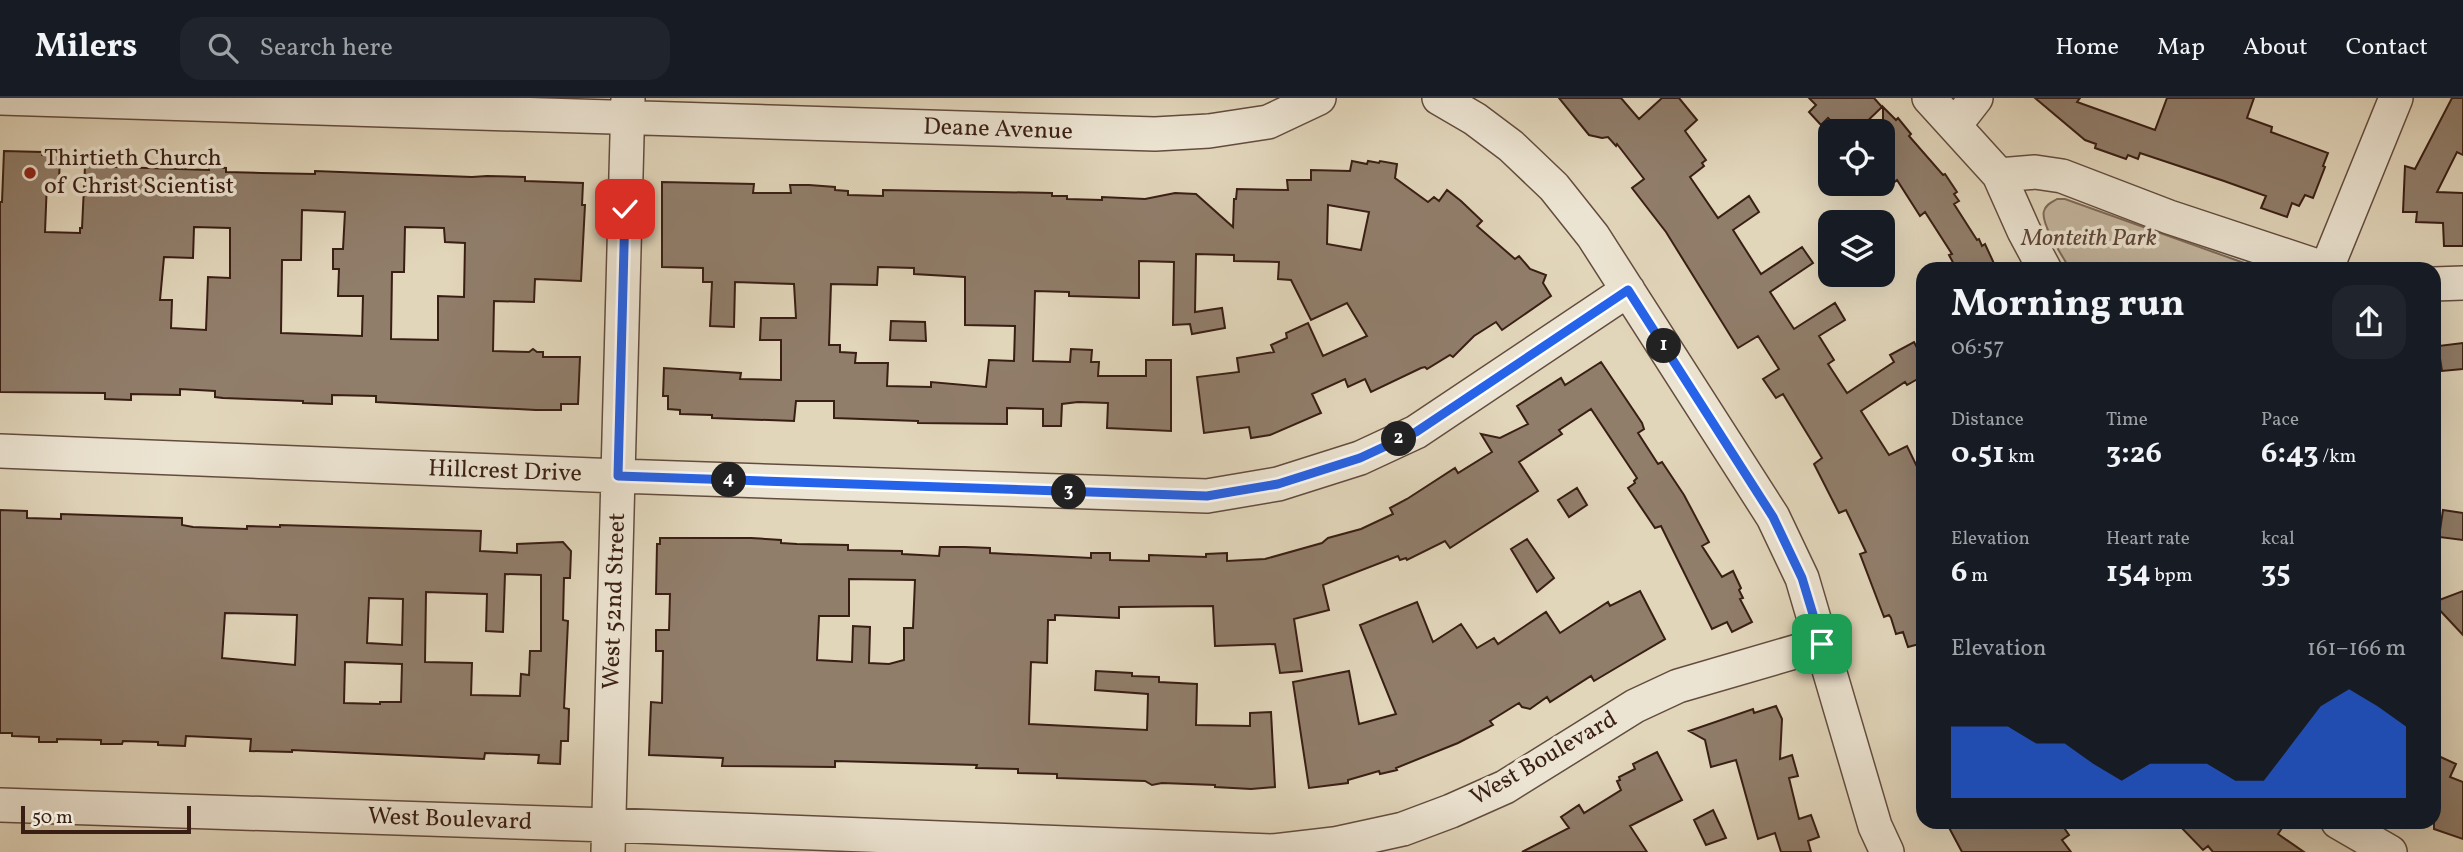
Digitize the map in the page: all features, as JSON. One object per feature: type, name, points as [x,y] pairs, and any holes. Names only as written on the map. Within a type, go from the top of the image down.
[{"type":"street","name":"Deane Avenue","points":[[0,98],[628,109],[1155,134],[1209,131],[1268,122],[1319,98]]},
{"type":"street","points":[[1439,98],[1475,119],[1511,146],[1554,187],[1593,236],[1773,517],[1802,578],[1875,826],[1887,852]]},
{"type":"street","points":[[1929,98],[1999,175],[2041,262]]},
{"type":"street","points":[[1955,125],[1976,98]]},
{"type":"street","points":[[2330,262],[2396,98]]},
{"type":"street","name":"West 52nd Street","points":[[608,839],[628,109]]},
{"type":"street","points":[[1999,175],[2035,172],[2063,176],[2169,217],[2306,262]]},
{"type":"street","points":[[2441,284],[2463,283]]},
{"type":"street","name":"Hillcrest Drive","points":[[0,451],[1207,496],[1278,484],[1360,458],[1416,432],[1628,290]]},
{"type":"street","name":"West Boulevard","points":[[0,805],[608,839],[1274,852],[1335,844],[1402,829],[1451,811],[1506,787],[1635,706],[1678,686],[1822,644]]},
{"type":"street","points":[[2350,829],[2390,852]]},
{"type":"green space","name":"Monteith Park","points":[[2057,199],[2065,199],[2241,262],[2066,262],[2045,223],[2044,211]]},
{"type":"building","points":[[1559,98],[1621,98],[1639,119],[1662,98],[1679,98],[1697,120],[1685,131],[1706,160],[1702,163],[1704,166],[1690,177],[1718,218],[1749,196],[1759,212],[1733,230],[1761,274],[1802,247],[1813,263],[1770,292],[1794,329],[1835,303],[1845,320],[1819,336],[1834,360],[1828,364],[1847,393],[1894,362],[1890,355],[1914,342],[1916,380],[1907,385],[1905,382],[1861,411],[1889,455],[1907,446],[1916,465],[1916,645],[1908,647],[1903,632],[1896,634],[1889,615],[1884,617],[1860,554],[1866,552],[1846,510],[1839,513],[1814,464],[1822,458],[1783,394],[1776,398],[1763,379],[1779,369],[1758,336],[1738,348],[1666,232],[1632,188],[1644,179],[1617,144],[1616,146],[1608,137],[1589,135]]},
{"type":"building","points":[[1809,98],[1874,98],[1882,107],[1870,119],[1828,118],[1818,119],[1818,122],[1809,112],[1816,105]]},
{"type":"building","points":[[2035,98],[2080,98],[2077,102],[2155,130],[2167,98],[2254,98],[2247,118],[2272,127],[2271,132],[2328,153],[2313,198],[2305,195],[2299,206],[2292,203],[2287,217],[2261,208],[2266,196],[2140,153],[2138,159],[2128,155],[2126,159],[2095,148],[2096,144],[2085,140]]},
{"type":"building","points":[[2452,98],[2463,98],[2463,155],[2457,152],[2437,192],[2463,193],[2463,246],[2444,246],[2443,223],[2416,222],[2417,212],[2403,212],[2405,166],[2415,169]]},
{"type":"building","points":[[1883,107],[1895,119],[1883,119]]},
{"type":"building","points":[[1898,118],[1911,134],[1909,136],[1943,175],[1945,174],[1957,192],[1954,194],[1959,201],[1954,204],[1977,240],[1979,239],[1982,246],[1985,244],[1993,262],[1953,262],[1949,255],[1952,254],[1925,212],[1920,216],[1897,180],[1895,182],[1895,119]]},
{"type":"building","points":[[4,151],[42,152],[42,155],[60,156],[59,181],[47,181],[45,232],[80,233],[85,166],[209,170],[209,167],[226,168],[226,172],[261,173],[315,174],[315,171],[525,177],[525,181],[583,183],[582,205],[585,205],[581,281],[535,279],[534,302],[494,301],[493,351],[529,352],[533,349],[543,352],[543,357],[580,357],[578,404],[561,404],[561,410],[536,410],[376,402],[376,396],[332,395],[332,404],[303,403],[223,398],[215,397],[215,391],[180,389],[180,395],[131,394],[131,400],[105,399],[105,393],[0,392]],"holes":[[[302,210],[345,212],[343,249],[333,249],[333,269],[339,269],[338,296],[363,296],[362,336],[281,333],[282,260],[301,260]],[[194,227],[230,228],[230,278],[208,277],[206,330],[171,328],[172,300],[160,300],[164,257],[193,258]],[[405,227],[444,228],[445,242],[465,243],[464,297],[438,296],[438,340],[391,339],[392,272],[404,272]]]},
{"type":"building","points":[[1352,161],[1397,164],[1395,178],[1428,202],[1434,197],[1439,201],[1447,190],[1482,221],[1477,226],[1515,259],[1519,256],[1530,269],[1546,275],[1543,283],[1551,296],[1502,330],[1496,322],[1474,336],[1453,357],[1450,355],[1427,369],[1421,368],[1371,392],[1365,379],[1348,387],[1345,379],[1312,394],[1321,413],[1270,435],[1251,438],[1249,427],[1204,433],[1197,377],[1239,372],[1237,358],[1274,352],[1271,345],[1287,338],[1286,333],[1308,323],[1323,356],[1367,336],[1347,303],[1311,320],[1291,280],[1278,279],[1279,262],[1234,261],[1234,255],[1196,254],[1195,312],[1222,308],[1225,328],[1192,334],[1190,324],[1173,325],[1174,262],[1139,261],[1139,298],[1069,296],[1069,292],[1035,291],[1033,361],[1070,362],[1071,349],[1092,350],[1091,362],[1099,362],[1098,376],[1146,376],[1146,360],[1171,360],[1171,431],[1107,428],[1108,403],[1062,404],[1061,426],[1043,426],[1043,409],[1007,408],[1007,424],[834,418],[834,401],[796,401],[794,421],[712,418],[712,415],[680,414],[680,410],[668,409],[668,396],[663,396],[664,368],[741,373],[740,379],[781,380],[781,340],[760,340],[761,318],[796,318],[794,284],[735,282],[734,327],[710,326],[712,282],[703,282],[703,268],[662,267],[662,182],[754,184],[753,193],[791,193],[790,185],[809,185],[835,187],[835,190],[848,191],[848,195],[883,196],[883,190],[1052,193],[1052,196],[1067,196],[1067,199],[1102,200],[1102,197],[1145,199],[1175,193],[1196,194],[1233,227],[1237,189],[1288,190],[1287,180],[1311,180],[1311,170],[1350,171]],"holes":[[[1328,205],[1369,212],[1361,250],[1327,244]],[[878,267],[914,268],[914,274],[965,277],[965,325],[1015,326],[1014,361],[989,360],[986,387],[931,382],[931,387],[887,386],[888,363],[855,363],[856,353],[840,352],[840,345],[829,345],[831,284],[877,285]]]},
{"type":"building","points":[[891,321],[925,322],[926,341],[890,340]]},
{"type":"building","points":[[2463,343],[2463,369],[2442,371],[2441,346]]},
{"type":"building","points":[[1601,362],[1642,423],[1644,429],[1638,433],[1658,464],[1662,462],[1684,495],[1709,542],[1702,546],[1722,577],[1733,571],[1741,588],[1739,590],[1743,598],[1740,599],[1752,622],[1732,632],[1727,622],[1712,629],[1661,526],[1655,528],[1628,488],[1637,478],[1591,409],[1559,430],[1562,434],[1519,462],[1538,491],[1450,548],[1445,541],[1407,560],[1400,560],[1398,556],[1323,585],[1329,610],[1294,619],[1302,671],[1280,673],[1275,644],[1215,646],[1213,606],[1119,607],[1119,618],[1055,615],[1055,620],[1048,620],[1047,663],[1031,662],[1029,724],[1147,730],[1148,694],[1095,690],[1096,671],[1159,677],[1159,682],[1197,684],[1196,725],[1250,726],[1250,713],[1271,712],[1275,787],[1251,789],[1215,785],[1152,785],[1145,781],[1057,778],[1057,774],[1018,773],[1018,769],[976,768],[977,765],[835,761],[835,767],[722,766],[723,758],[649,755],[651,702],[662,703],[663,651],[656,651],[656,630],[669,630],[670,594],[656,594],[657,544],[660,544],[660,538],[751,538],[781,540],[781,543],[848,545],[848,550],[902,551],[902,554],[939,556],[940,547],[965,547],[990,548],[990,553],[1091,558],[1091,553],[1110,553],[1110,560],[1149,561],[1149,555],[1206,557],[1206,554],[1227,553],[1227,561],[1265,559],[1322,543],[1328,538],[1361,529],[1393,514],[1390,508],[1455,468],[1458,473],[1492,452],[1481,434],[1500,438],[1528,424],[1517,406],[1561,378],[1565,385]],"holes":[[[849,579],[915,580],[913,628],[904,628],[904,660],[889,664],[869,663],[870,627],[853,626],[852,662],[817,660],[819,616],[849,616]]]},
{"type":"building","points":[[1577,488],[1587,505],[1569,517],[1558,500]]},
{"type":"building","points":[[0,510],[27,511],[27,518],[61,519],[61,514],[182,518],[182,525],[193,527],[247,529],[247,526],[280,525],[481,531],[480,551],[517,553],[517,544],[563,542],[571,551],[570,578],[564,578],[563,620],[568,621],[564,708],[569,709],[568,741],[561,741],[560,764],[538,763],[539,755],[485,753],[484,759],[292,750],[250,751],[251,739],[186,736],[185,746],[123,741],[122,744],[101,744],[101,740],[57,739],[57,742],[39,742],[39,737],[0,733]],"holes":[[[505,574],[541,575],[541,651],[530,651],[529,675],[521,674],[520,696],[471,695],[472,663],[425,662],[426,592],[487,594],[486,631],[503,632]],[[369,598],[403,599],[402,645],[367,643]],[[225,613],[297,615],[295,665],[222,658]],[[345,662],[402,664],[401,702],[344,703]]]},
{"type":"building","points":[[2443,510],[2463,513],[2463,540],[2441,537]]},
{"type":"building","points":[[1527,539],[1554,578],[1537,592],[1511,549]]},
{"type":"building","points":[[1640,591],[1665,639],[1594,681],[1591,676],[1550,702],[1547,697],[1530,709],[1519,703],[1490,721],[1493,725],[1458,743],[1396,768],[1397,770],[1380,774],[1379,771],[1348,780],[1348,783],[1309,788],[1293,682],[1349,671],[1359,724],[1396,714],[1360,625],[1417,602],[1433,642],[1461,624],[1477,648],[1494,638],[1498,644],[1546,612],[1560,633],[1608,602],[1610,606]]},
{"type":"building","points":[[2463,591],[2463,635],[2441,611],[2441,599]]},
{"type":"building","points":[[1776,706],[1782,719],[1780,759],[1792,755],[1798,776],[1789,778],[1799,819],[1811,815],[1819,837],[1808,841],[1811,852],[1781,852],[1775,833],[1758,839],[1736,760],[1711,767],[1705,740],[1689,731],[1753,709],[1754,713]]},
{"type":"building","points":[[1657,752],[1682,800],[1630,826],[1647,852],[1522,852],[1569,828],[1561,817],[1579,805],[1584,813],[1621,790],[1617,781],[1620,780],[1619,777],[1635,769],[1633,764]]},
{"type":"building","points":[[2441,757],[2456,764],[2450,777],[2463,782],[2463,839],[2434,829],[2441,829]]},
{"type":"building","points":[[1713,810],[1726,838],[1706,845],[1694,820]]},
{"type":"building","points":[[1950,829],[2065,829],[2069,835],[2062,840],[2071,852],[1962,852]]},
{"type":"building","points":[[2183,829],[2281,829],[2278,834],[2304,852],[2213,852],[2208,846],[2203,850]]},
{"type":"place","name":"Thirtieth Church of Christ Scientist","points":[[30,173]]},
{"type":"route","points":[[625,209],[618,476],[1207,496],[1278,484],[1360,458],[1416,432],[1628,290],[1773,517],[1802,578],[1822,644]]}]
